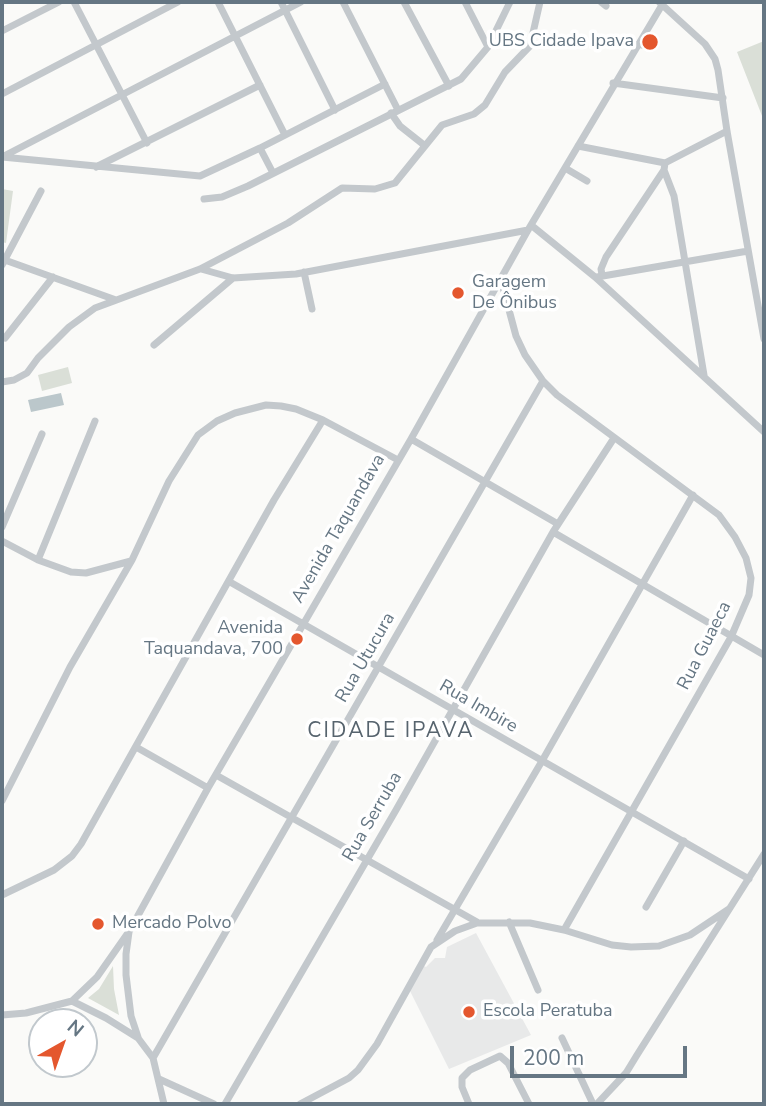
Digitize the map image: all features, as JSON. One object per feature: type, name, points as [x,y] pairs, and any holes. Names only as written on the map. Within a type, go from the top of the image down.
[{"type":"street","points":[[2,31],[59,2]]},
{"type":"street","points":[[74,2],[147,143]]},
{"type":"street","points":[[2,94],[178,2]]},
{"type":"street","points":[[218,2],[285,135]]},
{"type":"street","points":[[281,2],[335,110]]},
{"type":"street","points":[[2,157],[302,2]]},
{"type":"street","points":[[343,2],[385,84],[400,126],[424,145]]},
{"type":"street","points":[[404,2],[449,86]]},
{"type":"street","points":[[465,2],[488,47]]},
{"type":"street","points":[[204,199],[222,197],[449,86],[467,74],[488,47],[510,2]]},
{"type":"street","points":[[2,382],[15,380],[27,373],[69,327],[95,309],[200,269],[288,223],[342,188],[375,189],[395,183],[442,125],[474,114],[485,105],[505,72],[530,46],[540,2]]},
{"type":"street","points":[[660,3],[705,44],[715,59],[764,339]]},
{"type":"street","name":"Avenida Taquandava","points":[[2,1015],[26,1013],[72,1001],[97,977],[130,930],[208,788],[660,3]]},
{"type":"street","points":[[638,44],[652,48]]},
{"type":"street","points":[[613,83],[723,98]]},
{"type":"street","points":[[2,157],[200,176],[385,84]]},
{"type":"street","points":[[95,167],[260,85]]},
{"type":"street","points":[[598,276],[606,257],[665,167],[727,131]]},
{"type":"street","points":[[578,146],[665,167]]},
{"type":"street","points":[[260,148],[273,173]]},
{"type":"street","points":[[665,167],[672,186],[704,376]]},
{"type":"street","points":[[565,168],[587,181]]},
{"type":"street","points":[[41,191],[3,261],[117,301]]},
{"type":"street","points":[[200,269],[233,278],[304,272],[530,227],[598,276],[764,432]]},
{"type":"street","points":[[598,276],[748,251]]},
{"type":"street","points":[[304,272],[312,309]]},
{"type":"street","points":[[5,338],[52,277]]},
{"type":"street","points":[[154,345],[233,278]]},
{"type":"street","name":"Rua Guaeca","points":[[501,280],[516,336],[524,355],[543,381],[557,395],[712,509],[725,523],[746,558],[751,578],[748,594],[731,637],[564,930]]},
{"type":"street","name":"Rua Utucura","points":[[153,1058],[543,381]]},
{"type":"street","points":[[2,801],[70,667],[132,560],[169,481],[198,435],[235,413],[266,405],[296,409],[323,420],[398,460]]},
{"type":"street","points":[[2,895],[40,879],[72,856],[230,582],[274,500],[323,420]]},
{"type":"street","points":[[38,560],[94,421]]},
{"type":"street","points":[[2,527],[42,434]]},
{"type":"street","name":"Rua Serruba","points":[[225,1104],[553,531],[614,438]]},
{"type":"street","points":[[411,439],[558,524]]},
{"type":"street","points":[[300,1104],[349,1078],[366,1060],[542,761],[693,495]]},
{"type":"street","points":[[553,531],[764,655]]},
{"type":"street","points":[[2,541],[38,560],[71,572],[86,573],[132,560]]},
{"type":"street","name":"Rua Imbire","points":[[230,582],[749,879]]},
{"type":"street","points":[[136,747],[208,788]]},
{"type":"street","points":[[216,775],[477,923]]},
{"type":"street","points":[[646,907],[684,841]]},
{"type":"street","points":[[562,1038],[595,1104],[626,1073],[764,854]]},
{"type":"street","points":[[435,942],[477,923],[509,922],[564,930],[612,945],[659,946],[690,936],[729,909]]},
{"type":"street","points":[[509,922],[538,990]]},
{"type":"street","points":[[130,930],[126,975],[131,1016],[138,1038],[153,1058],[164,1104]]},
{"type":"street","points":[[72,1001],[138,1038]]},
{"type":"street","points":[[469,1104],[462,1087],[462,1078],[470,1070],[500,1056],[508,1063],[529,1104]]},
{"type":"street","points":[[159,1079],[214,1104]]},
{"type":"street","points":[[609,1092],[610,1104]]},
{"type":"shaded area","points":[[764,41],[764,121],[737,52]]},
{"type":"shaded area","points":[[2,189],[13,191],[6,243],[2,242]]},
{"type":"shaded area","points":[[68,367],[72,383],[42,391],[38,375]]},
{"type":"shaded area","points":[[61,393],[64,405],[31,412],[28,400]]},
{"type":"shaded area","name":"Escola Peratuba","points":[[476,933],[531,1035],[449,1069],[409,989],[424,966],[435,958],[445,958],[447,947]]},
{"type":"shaded area","points":[[113,966],[119,1015],[88,998],[99,989]]},
{"type":"place","name":"UBS Cidade Ipava","points":[[650,42]]},
{"type":"place","name":"Garagem De Ônibus","points":[[458,293]]},
{"type":"place","name":"Avenida Taquandava, 700","points":[[297,639]]},
{"type":"place","name":"Mercado Polvo","points":[[98,924]]},
{"type":"place","name":"Escola Peratuba","points":[[469,1012]]},
{"type":"district","name":"CIDADE IPAVA","points":[[391,732]]}]
